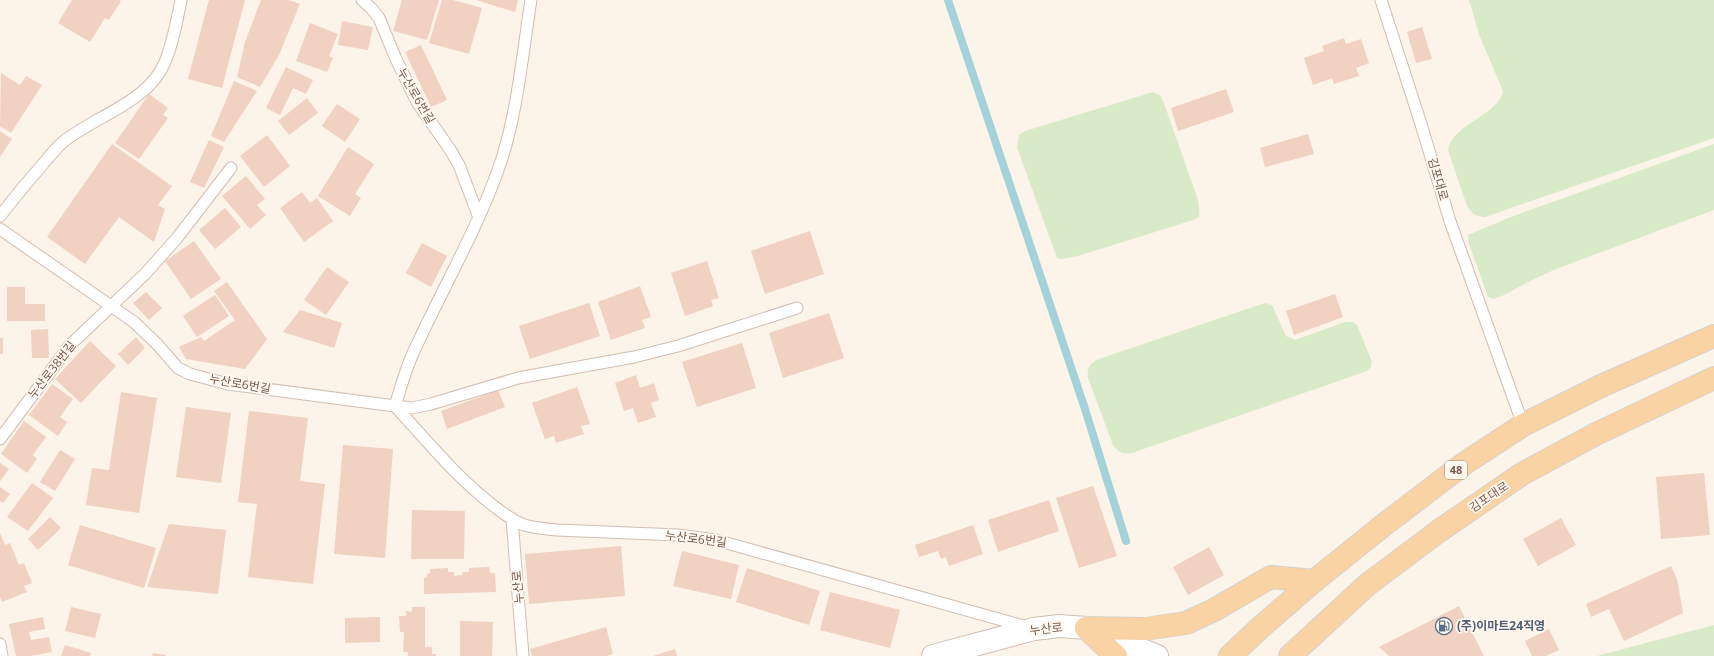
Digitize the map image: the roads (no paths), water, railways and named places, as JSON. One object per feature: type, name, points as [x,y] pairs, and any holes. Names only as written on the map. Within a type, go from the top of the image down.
[{"type":"main road","name":"48","points":[[1230,656],[1314,581],[1465,463],[1523,425],[1601,386],[1714,336]]},
{"type":"main road","name":"김포대로","points":[[1290,656],[1367,585],[1439,531],[1522,474],[1596,434],[1714,378]]},
{"type":"main road","points":[[1086,628],[1145,629],[1186,623],[1214,610],[1271,577],[1314,581]]},
{"type":"main road","points":[[1086,628],[1116,656]]},
{"type":"street","name":"누산로","points":[[933,656],[1034,629],[1060,626],[1086,628],[1157,656]]},
{"type":"lane","points":[[0,216],[62,143],[87,126],[133,99],[156,79],[165,63],[173,38],[181,0]]},
{"type":"lane","name":"누산로6번길","points":[[362,0],[379,18],[396,60],[417,102],[459,165],[478,215]]},
{"type":"lane","points":[[395,406],[414,350],[439,302],[497,174],[505,149],[518,85],[531,0]]},
{"type":"lane","name":"김포대로","points":[[1381,0],[1422,124],[1450,221],[1523,425]]},
{"type":"lane","points":[[110,307],[145,274],[177,238],[231,168]]},
{"type":"lane","name":"누산로6번길","points":[[0,229],[52,264],[140,328],[178,368],[190,374],[228,384],[412,408],[431,404],[518,378],[634,357],[678,346],[797,308]]},
{"type":"lane","name":"누산로38번길","points":[[0,439],[70,345],[110,307]]},
{"type":"lane","name":"누산로6번길","points":[[395,406],[461,478],[481,496],[512,519],[523,524],[539,529],[678,535],[716,540],[1034,629]]},
{"type":"lane","name":"누산로","points":[[512,519],[523,656]]},
{"type":"lane","points":[[0,644],[2,656]]},
{"type":"waterway","points":[[948,0],[1085,409],[1126,541]]},
{"type":"place","name":"(주)이마트24직영","points":[[1444,626]]}]
